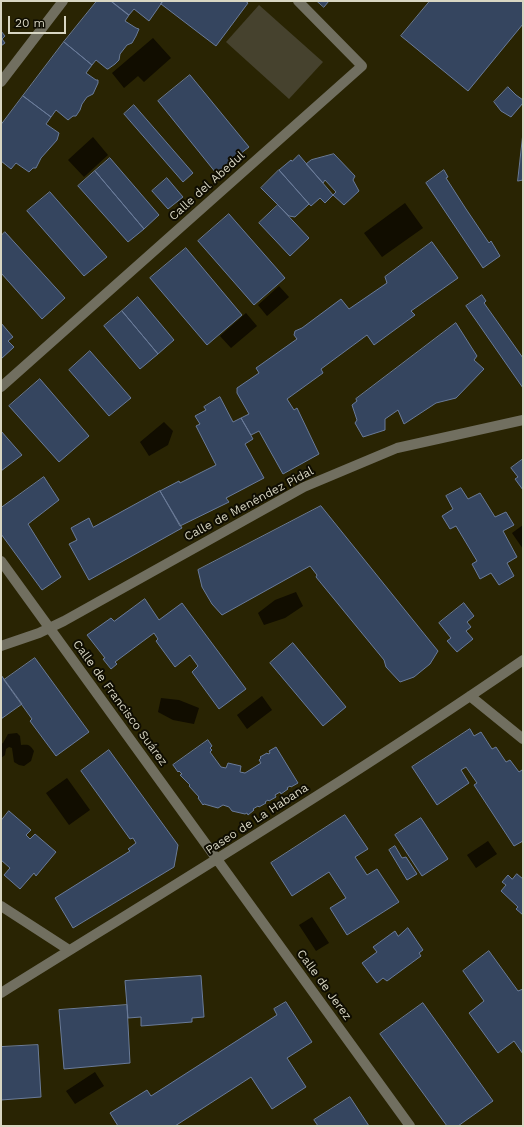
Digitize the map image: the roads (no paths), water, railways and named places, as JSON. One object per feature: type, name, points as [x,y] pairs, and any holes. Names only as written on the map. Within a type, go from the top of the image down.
[{"type":"street","points":[[1,82],[63,1]]},
{"type":"street","name":"Calle del Abedul","points":[[1,387],[362,66],[298,1]]},
{"type":"street","name":"Calle de Menéndez Pidal","points":[[1,646],[49,628],[304,487],[397,448],[523,420]]},
{"type":"street","name":"Calle de Francisco Suárez","points":[[1,562],[217,860]]},
{"type":"street","name":"Paseo de La Habana","points":[[1,993],[217,860],[523,660]]},
{"type":"street","points":[[470,696],[523,739]]},
{"type":"street","name":"Calle de Jerez","points":[[217,860],[410,1126]]},
{"type":"street","points":[[1,906],[69,950]]}]
